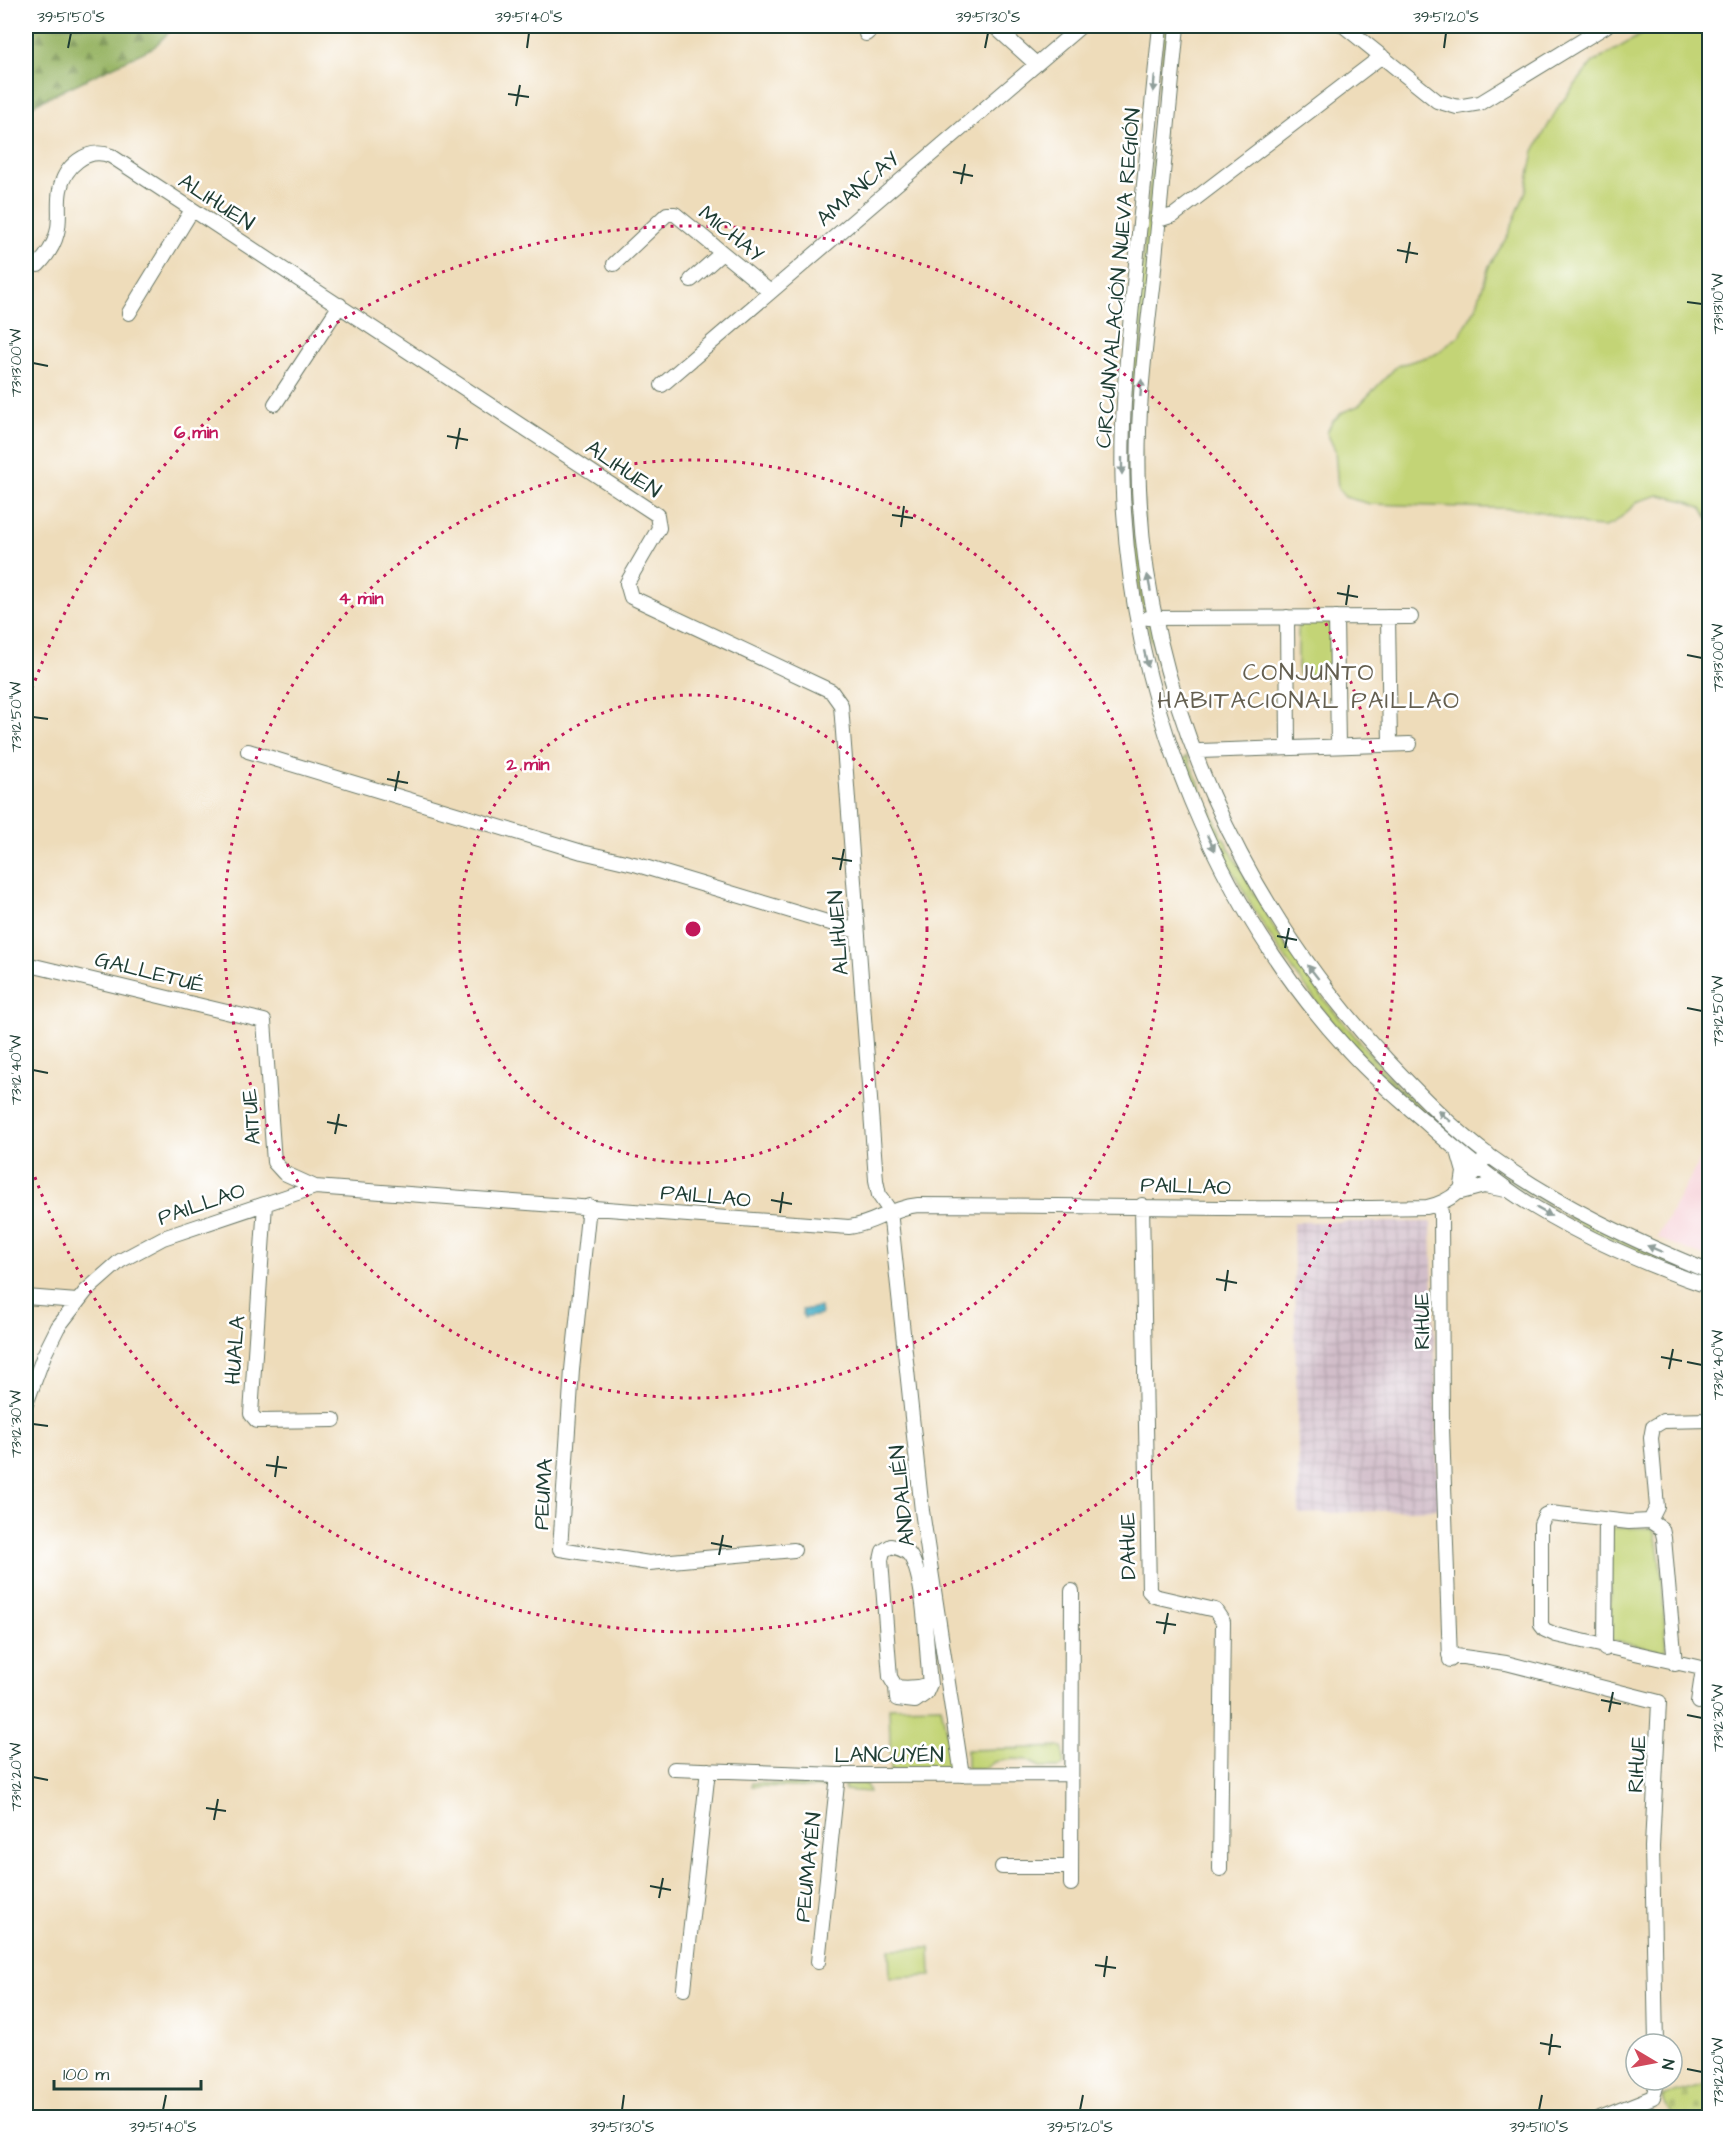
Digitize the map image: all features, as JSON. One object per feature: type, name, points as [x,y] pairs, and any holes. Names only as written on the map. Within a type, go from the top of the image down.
[{"type":"street","points":[[994,26],[1036,64]]},
{"type":"street","name":"AMANCAY","points":[[662,385],[1081,26]]},
{"type":"street","name":"CIRCUNVALACIÓN NUEVA REGIÓN","points":[[1160,26],[1123,405],[1124,512],[1137,619],[1150,677],[1175,755],[1215,851],[1245,907],[1285,969],[1350,1053],[1458,1151],[1537,1208],[1606,1246],[1710,1287]]},
{"type":"street","name":"CIRCUNVALACIÓN NUEVA REGIÓN","points":[[1177,26],[1141,388],[1139,454],[1144,551],[1172,683],[1196,750],[1237,848],[1271,910],[1308,966],[1351,1021],[1408,1083],[1488,1154],[1546,1194],[1610,1230],[1710,1272]]},
{"type":"street","points":[[1344,26],[1431,98],[1443,104],[1465,106],[1480,103],[1606,26]]},
{"type":"street","points":[[1158,220],[1174,215],[1382,56]]},
{"type":"street","name":"ALIHUEN","points":[[38,265],[49,251],[57,234],[63,180],[79,159],[89,154],[100,153],[111,156],[657,515],[660,526],[627,583],[632,597],[831,691],[837,697],[841,705],[876,1180],[879,1195],[891,1211]]},
{"type":"street","points":[[129,313],[192,210]]},
{"type":"street","name":"MICHAY","points":[[614,264],[667,214],[675,214],[769,291]]},
{"type":"street","points":[[691,280],[722,253]]},
{"type":"street","points":[[275,404],[340,305]]},
{"type":"street","points":[[1287,617],[1288,748]]},
{"type":"street","points":[[1336,617],[1338,746]]},
{"type":"street","points":[[1388,617],[1390,744]]},
{"type":"street","points":[[1137,619],[1411,617]]},
{"type":"street","points":[[1175,755],[1196,750],[1410,744]]},
{"type":"street","points":[[248,751],[571,849],[638,865],[856,931]]},
{"type":"street","name":"GALLETUÉ","points":[[26,964],[264,1021]]},
{"type":"street","name":"AITUE","points":[[264,1021],[274,1162],[281,1171],[315,1186]]},
{"type":"street","points":[[1458,1151],[1464,1172],[1461,1192],[1484,1185],[1514,1192]]},
{"type":"street","name":"PAILLAO","points":[[26,1404],[51,1341],[77,1301],[107,1271],[148,1245],[315,1186],[849,1227],[864,1225],[891,1211],[918,1205],[1142,1205],[1303,1210],[1436,1205],[1461,1192],[1488,1154]]},
{"type":"street","name":"HUALA","points":[[265,1204],[251,1414],[257,1421],[334,1420]]},
{"type":"street","name":"DAHUE","points":[[1142,1205],[1149,1591],[1154,1596],[1215,1610],[1223,1622],[1220,1869]]},
{"type":"street","name":"RIHUE","points":[[1436,1205],[1441,1212],[1442,1428],[1450,1657],[1506,1663],[1659,1702],[1652,1847],[1656,2032]]},
{"type":"street","name":"PEUMA","points":[[589,1206],[572,1370],[560,1550],[649,1563],[794,1550]]},
{"type":"street","name":"ANDALIÉN","points":[[891,1211],[927,1548],[962,1775]]},
{"type":"street","points":[[26,1297],[77,1301]]},
{"type":"street","points":[[1650,1521],[1657,1507],[1651,1438],[1653,1427],[1663,1421],[1710,1420]]},
{"type":"street","points":[[1675,1664],[1662,1529],[1650,1521],[1606,1520],[1550,1513],[1541,1521],[1541,1621],[1543,1628],[1556,1635],[1605,1649],[1675,1664],[1706,1670],[1698,1702]]},
{"type":"street","points":[[1605,1649],[1606,1520]]},
{"type":"street","points":[[905,1551],[910,1555],[918,1575],[930,1684],[926,1693],[915,1701],[897,1699],[896,1687],[890,1677],[881,1560],[883,1551],[891,1546],[905,1551],[927,1548]]},
{"type":"street","points":[[1071,1884],[1072,1591]]},
{"type":"street","name":"LANCUYÉN","points":[[674,1768],[838,1775],[1071,1774]]},
{"type":"street","points":[[684,1989],[708,1770]]},
{"type":"street","name":"PEUMAYÉN","points":[[818,1962],[838,1775]]},
{"type":"street","points":[[1002,1867],[1071,1867]]},
{"type":"street","points":[[1600,2118],[1653,2097],[1654,2092]]},
{"type":"shaded area","points":[[1709,1143],[1709,1258],[1657,1238]]},
{"type":"shaded area","points":[[1293,1222],[1431,1222],[1439,1509],[1299,1514]]},
{"type":"green space","points":[[26,26],[175,26],[154,47],[26,108]]},
{"type":"green space","points":[[1165,26],[1172,26],[1137,396],[1149,611],[1144,613],[1136,578],[1128,487],[1130,392]]},
{"type":"green space","points":[[1656,26],[1709,26],[1709,520],[1702,508],[1686,501],[1659,495],[1639,501],[1613,524],[1604,527],[1589,526],[1542,512],[1523,509],[1370,504],[1345,497],[1338,489],[1335,450],[1327,433],[1332,422],[1343,412],[1358,406],[1397,366],[1436,354],[1460,335],[1476,308],[1489,266],[1507,237],[1526,191],[1534,151],[1559,106],[1592,63]]},
{"type":"green space","points":[[1151,621],[1184,744],[1179,744],[1147,624]]},
{"type":"green space","points":[[1303,621],[1331,621],[1331,675],[1298,674],[1298,625]]},
{"type":"green space","points":[[1187,756],[1220,832],[1277,933],[1326,1002],[1397,1086],[1427,1113],[1424,1116],[1338,1028],[1269,934],[1230,867],[1213,832],[1182,761]]},
{"type":"green space","points":[[1493,1166],[1561,1214],[1540,1201],[1491,1167]]},
{"type":"green space","points":[[1564,1215],[1582,1220],[1623,1241],[1698,1272],[1701,1277],[1672,1267],[1618,1244]]},
{"type":"green space","points":[[1610,1528],[1650,1528],[1655,1531],[1662,1575],[1666,1652],[1610,1640]]},
{"type":"green space","points":[[941,1706],[952,1761],[949,1770],[891,1773],[889,1707]]},
{"type":"green space","points":[[1063,1747],[1064,1764],[1060,1768],[1042,1768],[1026,1760],[1014,1759],[994,1762],[986,1768],[967,1768],[967,1750]]},
{"type":"green space","points":[[752,1783],[821,1785],[823,1788],[752,1786]]},
{"type":"green space","points":[[866,1784],[869,1792],[844,1790],[844,1785]]},
{"type":"green space","points":[[930,1948],[931,1976],[890,1978],[889,1949]]},
{"type":"green space","points":[[1709,2083],[1709,2117],[1674,2117],[1661,2097]]},
{"type":"water","points":[[820,1307],[821,1315],[804,1318],[802,1310]]},
{"type":"district","name":"CONJUNTO HABITACIONAL PAILLAO","points":[[1309,686]]}]
